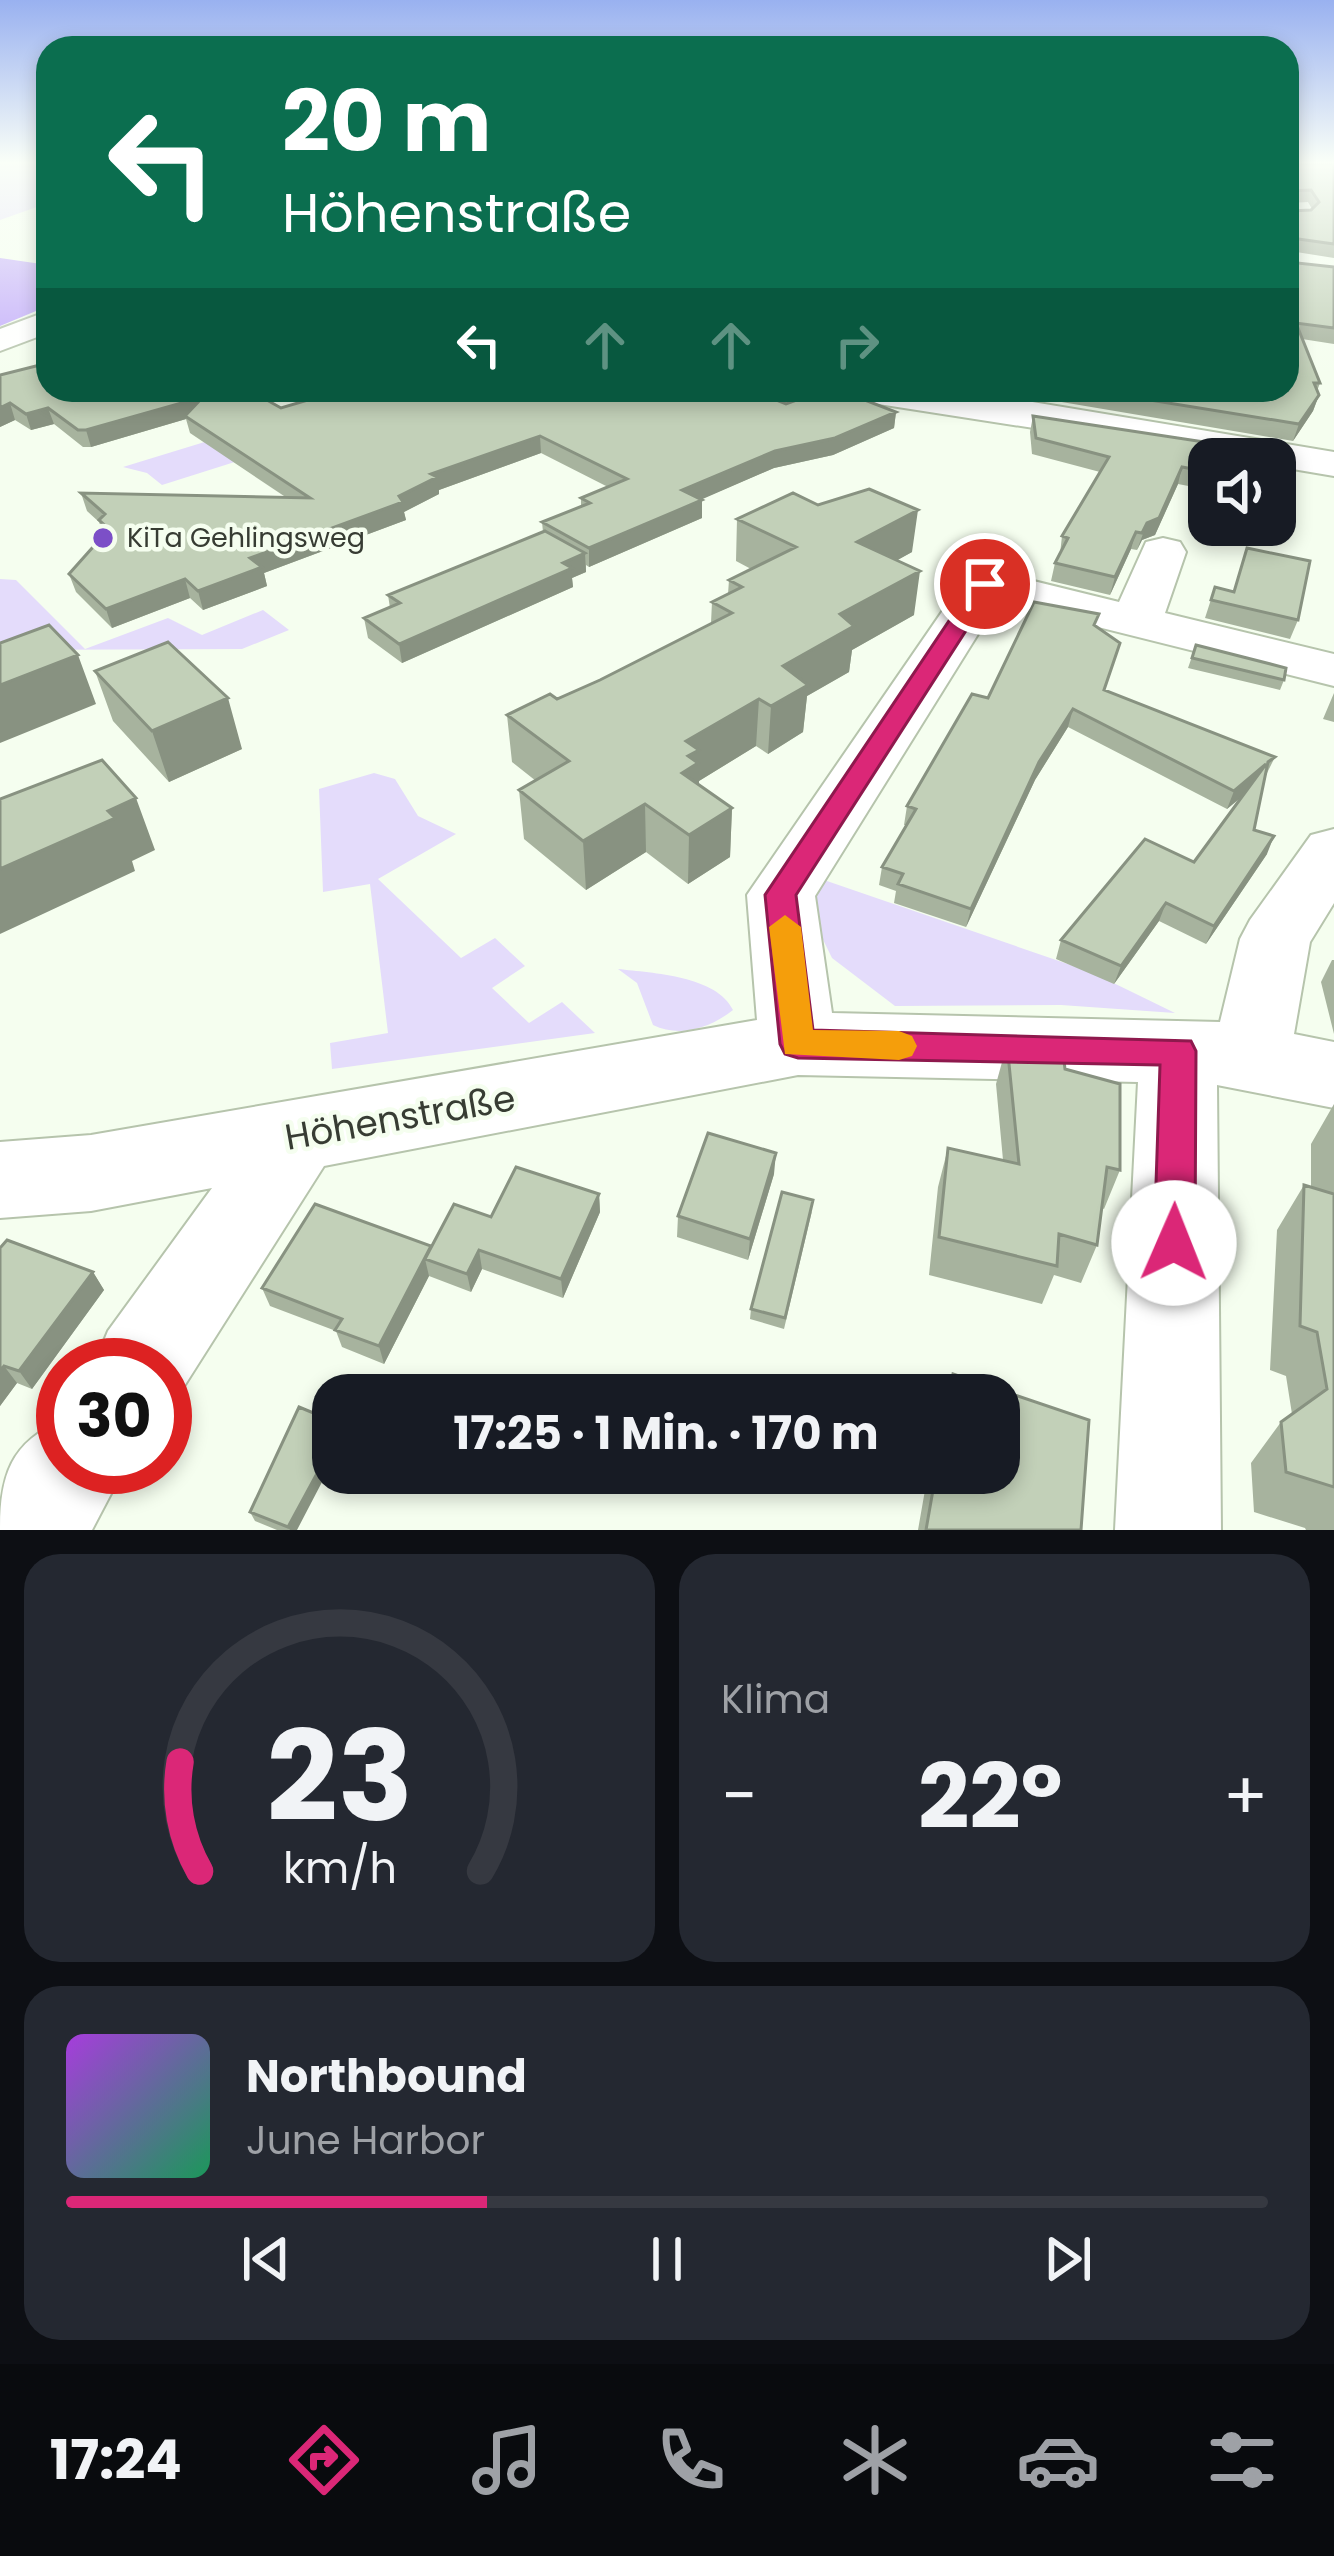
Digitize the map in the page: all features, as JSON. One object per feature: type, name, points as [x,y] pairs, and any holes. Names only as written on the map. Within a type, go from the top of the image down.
[{"type":"street","points":[[0,341],[36,326]]},
{"type":"street","points":[[1024,402],[1189,423],[1334,464]]},
{"type":"street","points":[[1137,621],[1163,552]]},
{"type":"street","points":[[798,1044],[781,895],[985,584],[1334,670]]},
{"type":"street","points":[[1168,1530],[1214,1053],[1305,941],[1334,851]]},
{"type":"street","name":"Höhenstraße","points":[[0,1180],[91,1173],[798,1044],[1214,1053],[1334,1075]]},
{"type":"street","points":[[160,1338],[297,1137]]},
{"type":"street","points":[[30,1530],[55,1494]]},
{"type":"shaded area","points":[[0,258],[36,263],[36,311],[0,326]]},
{"type":"shaded area","points":[[286,417],[317,436],[162,485],[147,473],[123,467]]},
{"type":"shaded area","points":[[0,579],[16,580],[85,649],[168,618],[202,635],[263,610],[289,630],[242,649],[0,650]]},
{"type":"shaded area","points":[[374,773],[395,779],[418,816],[456,834],[378,879],[461,958],[495,938],[525,966],[492,988],[529,1023],[562,1002],[595,1033],[332,1069],[330,1043],[388,1033],[370,884],[323,892],[319,789]]},
{"type":"shaded area","points":[[824,880],[1091,972],[1175,1013],[1061,1005],[895,1006],[832,958],[807,907]]},
{"type":"shaded area","points":[[618,969],[699,983],[725,999],[733,1010],[695,1029],[663,1029],[653,1025],[637,983]]},
{"type":"building","points":[[1299,235],[1334,235],[1334,244],[1299,239]]},
{"type":"building","points":[[1299,263],[1334,267],[1334,328],[1299,323]]},
{"type":"building","points":[[1299,330],[1320,383],[1314,383],[1319,395],[1299,424],[1162,402],[1299,402]]},
{"type":"building","points":[[36,366],[36,402],[185,402],[78,430],[48,408],[26,414],[10,403],[0,408],[0,375]]},
{"type":"building","points":[[198,402],[270,402],[281,408],[301,402],[870,402],[896,412],[835,438],[775,451],[682,490],[702,500],[589,548],[542,522],[590,503],[581,498],[627,479],[540,436],[431,474],[437,477],[399,496],[403,502],[250,558],[262,567],[198,591],[185,579],[106,609],[69,574],[109,529],[99,520],[105,514],[81,493],[310,498],[185,416]]},
{"type":"building","points":[[1033,416],[1188,440],[1188,468],[1182,467],[1159,518],[1147,523],[1142,533],[1136,532],[1115,577],[1055,563],[1068,538],[1062,536],[1109,457],[1036,438]]},
{"type":"building","points":[[869,489],[918,510],[857,542],[920,571],[840,614],[854,626],[783,666],[808,685],[771,706],[759,699],[686,741],[699,750],[688,756],[698,763],[682,773],[732,808],[689,835],[645,804],[583,841],[519,790],[569,761],[507,715],[550,694],[557,699],[600,680],[732,613],[712,602],[742,587],[729,580],[796,547],[737,519],[793,493],[818,505]]},
{"type":"building","points":[[545,531],[585,553],[563,563],[572,568],[399,644],[364,618],[400,603],[388,595]]},
{"type":"building","points":[[1247,548],[1310,561],[1298,620],[1211,600],[1215,587],[1234,592]]},
{"type":"building","points":[[1034,602],[1099,614],[1094,625],[1120,643],[1104,690],[1275,757],[1268,762],[1254,830],[1274,836],[1214,926],[1166,903],[1121,966],[1061,940],[1145,839],[1194,862],[1266,764],[1234,791],[1073,709],[1039,762],[971,909],[898,884],[903,874],[882,867],[916,809],[907,806],[972,694],[988,698]]},
{"type":"building","points":[[49,625],[78,655],[0,685],[0,643]]},
{"type":"building","points":[[168,642],[228,698],[152,731],[95,671]]},
{"type":"building","points":[[1196,645],[1286,668],[1284,680],[1192,658]]},
{"type":"building","points":[[102,760],[136,798],[108,811],[115,818],[0,869],[0,799]]},
{"type":"building","points":[[1007,1044],[1062,1045],[1065,1069],[1120,1084],[1120,1170],[1107,1167],[1097,1245],[1059,1234],[1057,1266],[939,1237],[948,1148],[1019,1164]]},
{"type":"building","points":[[708,1133],[776,1153],[750,1239],[678,1216]]},
{"type":"building","points":[[516,1167],[599,1194],[561,1279],[479,1250],[467,1274],[425,1259],[454,1204],[491,1217]]},
{"type":"building","points":[[1304,1185],[1334,1194],[1334,1487],[1286,1472],[1281,1422],[1327,1389],[1317,1332],[1300,1326]]},
{"type":"building","points":[[782,1192],[813,1200],[785,1318],[751,1309]]},
{"type":"building","points":[[315,1204],[431,1246],[379,1346],[335,1330],[342,1319],[262,1288]]},
{"type":"building","points":[[7,1240],[93,1272],[44,1338],[36,1338],[36,1348],[19,1371],[4,1366],[0,1371],[0,1248]]},
{"type":"building","points":[[1020,1397],[1089,1420],[1081,1530],[926,1530],[932,1494],[1020,1494]]},
{"type":"building","points":[[299,1407],[312,1412],[312,1483],[288,1527],[250,1512]]},
{"type":"slow traffic","points":[[785,927],[798,1044],[899,1046]]},
{"type":"place","name":"KiTa Gehlingsweg","points":[[103,538]]},
{"type":"route","points":[[985,584],[781,895],[798,1044],[1178,1051],[1174,1243]]}]
